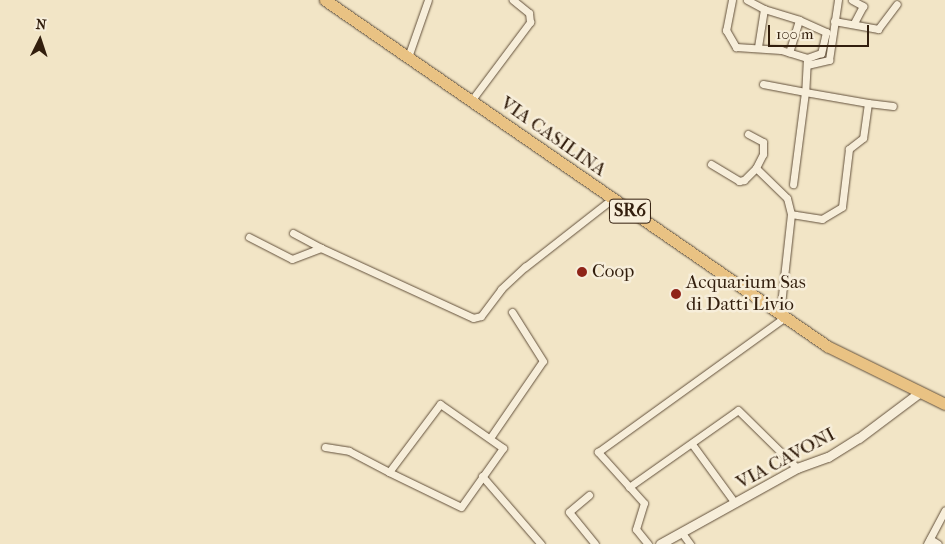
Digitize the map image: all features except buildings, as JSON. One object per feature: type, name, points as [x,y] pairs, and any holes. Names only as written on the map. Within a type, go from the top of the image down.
[{"type":"main road","name":"VIA CASILINA","points":[[325,0],[827,346],[945,404]]},
{"type":"street","points":[[408,57],[428,0]]},
{"type":"street","points":[[470,101],[530,22],[529,13],[513,0]]},
{"type":"street","points":[[732,0],[726,30],[729,40],[736,47],[789,53],[807,62],[829,60],[838,0]]},
{"type":"street","points":[[747,0],[764,9],[799,20],[826,32],[818,56],[807,62]]},
{"type":"street","points":[[852,0],[863,6],[854,23]]},
{"type":"street","points":[[834,21],[854,23],[878,29],[897,4]]},
{"type":"street","points":[[758,48],[764,9]]},
{"type":"street","points":[[789,53],[799,20]]},
{"type":"street","points":[[793,184],[807,62]]},
{"type":"street","points":[[762,84],[894,106]]},
{"type":"street","points":[[791,214],[822,219],[842,207],[849,149],[863,138],[868,103]]},
{"type":"street","points":[[711,164],[738,181],[744,180],[756,168],[763,154],[763,142],[748,134]]},
{"type":"street","points":[[648,544],[636,529],[644,503],[598,452],[782,315],[791,214],[787,198],[756,168]]},
{"type":"street","points":[[293,233],[321,248],[473,318],[480,316],[501,289],[525,267],[612,199]]},
{"type":"street","points":[[249,237],[292,259],[321,248]]},
{"type":"street","points":[[490,438],[543,361],[512,312]]},
{"type":"street","name":"VIA CAVONI","points":[[660,544],[797,468],[828,457],[859,438],[920,392]]},
{"type":"street","points":[[325,447],[349,451],[389,472],[461,507],[502,448],[440,404],[389,472]]},
{"type":"street","points":[[629,487],[738,410],[797,468]]},
{"type":"street","points":[[692,444],[735,504]]},
{"type":"street","points":[[482,476],[541,544]]},
{"type":"street","points":[[589,495],[569,512],[595,544]]},
{"type":"street","points":[[938,544],[929,541],[945,510]]},
{"type":"street","points":[[682,533],[690,544]]},
{"type":"place","name":"Coop","points":[[582,272]]},
{"type":"place","name":"Acquarium Sas di Datti Livio","points":[[676,294]]}]
